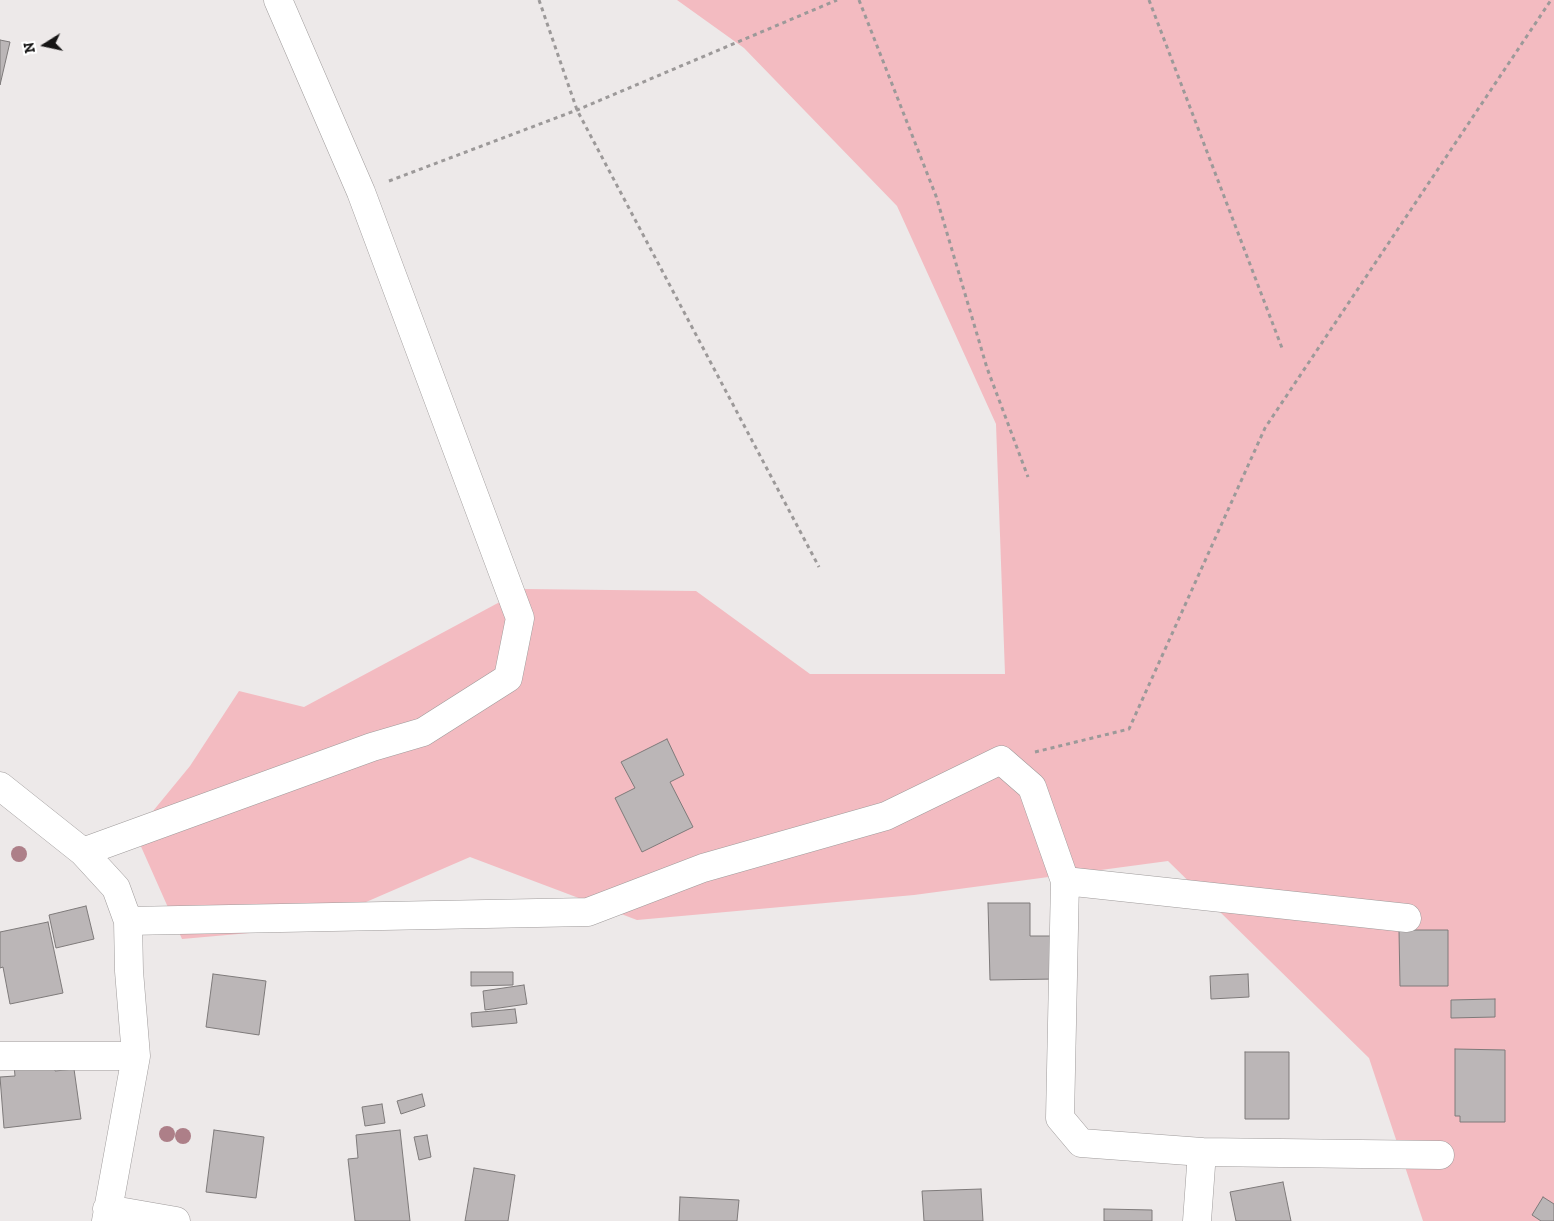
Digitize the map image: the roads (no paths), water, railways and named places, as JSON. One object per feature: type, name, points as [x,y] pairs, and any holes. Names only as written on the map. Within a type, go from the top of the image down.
[{"type":"street","points":[[83,852],[372,746],[423,732],[508,678],[520,618],[361,192],[278,0]]},
{"type":"street","points":[[128,921],[588,912],[703,868],[886,816],[1001,760],[1032,787],[1065,881],[1060,1118],[1081,1143],[1202,1152],[1440,1155]]},
{"type":"street","points":[[0,786],[83,852],[116,888],[128,921],[129,971],[136,1056],[106,1215],[176,1221]]},
{"type":"street","points":[[1065,881],[1407,918]]},
{"type":"street","points":[[0,1056],[136,1056]]},
{"type":"street","points":[[1197,1221],[1202,1152]]}]
